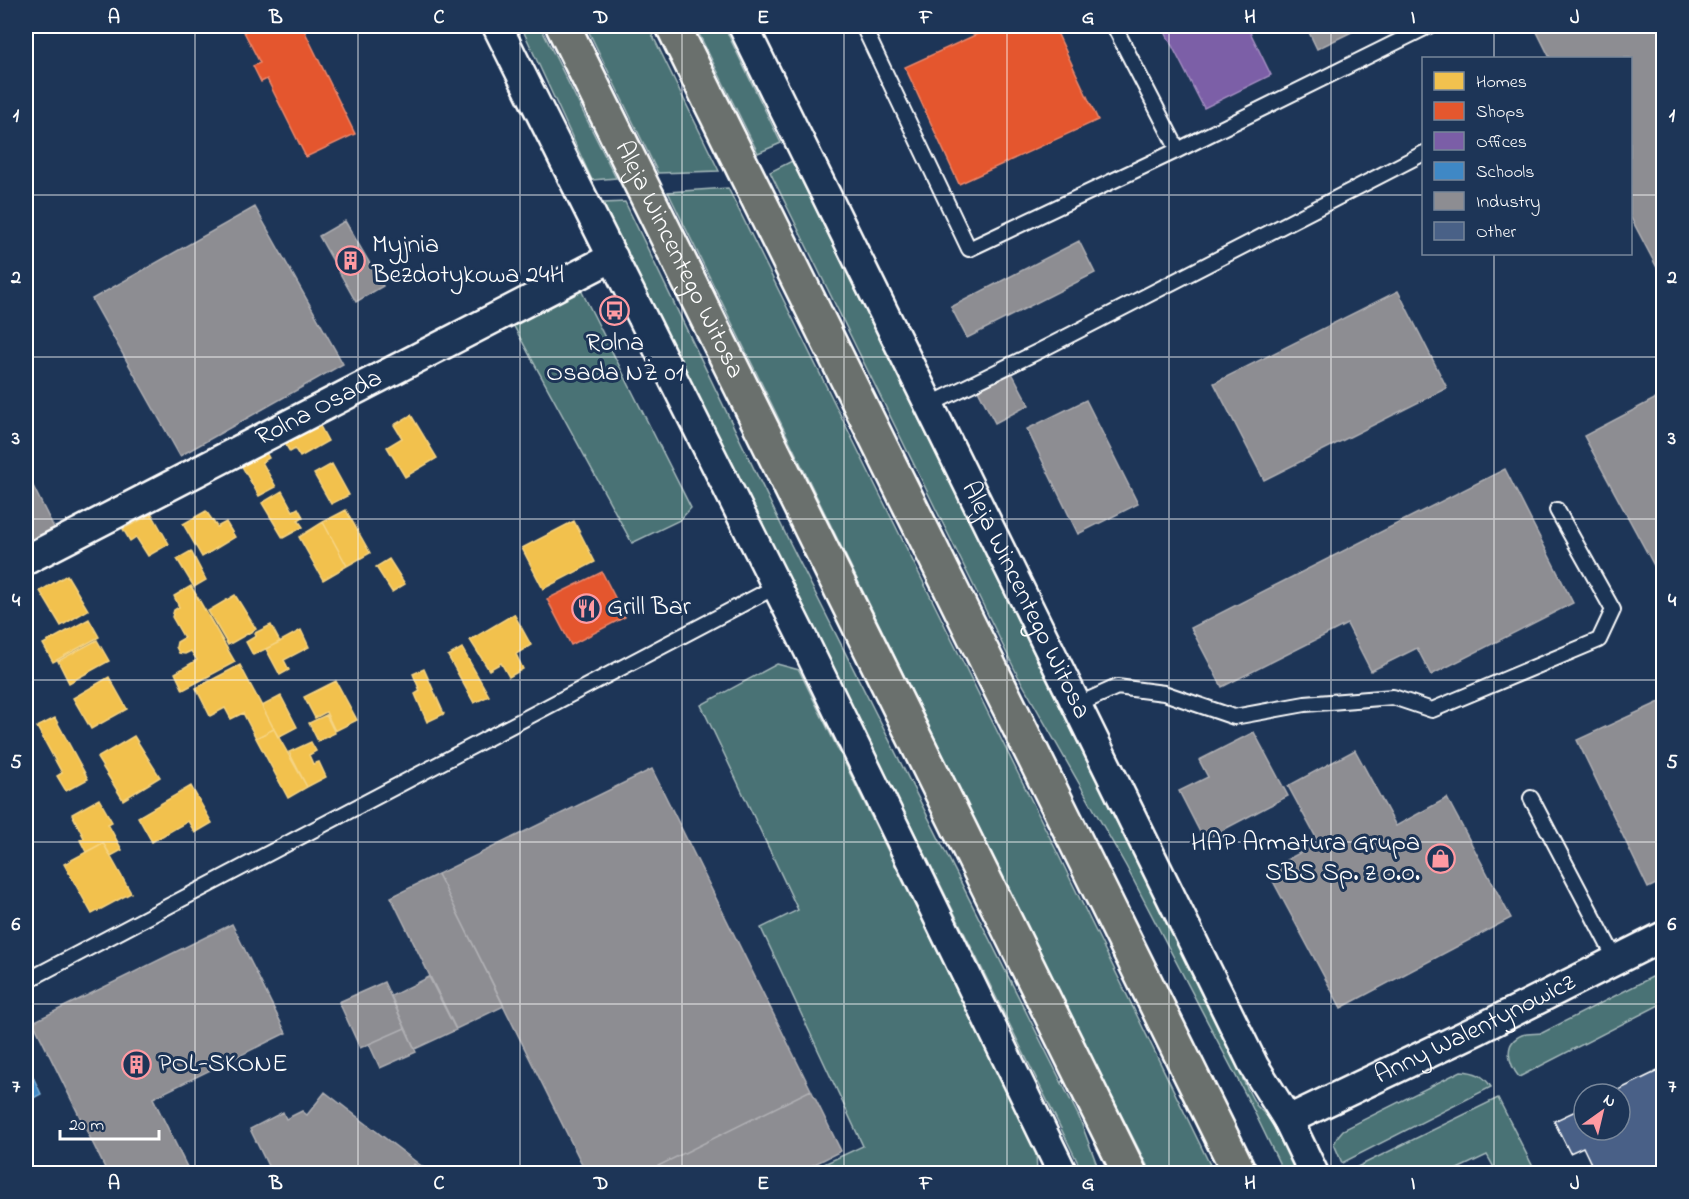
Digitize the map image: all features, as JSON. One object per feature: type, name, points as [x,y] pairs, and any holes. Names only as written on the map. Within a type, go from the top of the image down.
[{"type":"main road","name":"Aleja Wincentego Witosa","points":[[563,26],[1130,1173]]},
{"type":"main road","points":[[673,26],[1240,1173]]},
{"type":"street","points":[[497,26],[777,586],[1063,1173]]},
{"type":"street","name":"Aleja Wincentego Witosa","points":[[742,26],[1254,1066],[1288,1120],[1314,1173]]},
{"type":"street","name":"Rolna Osada","points":[[26,560],[613,257]]},
{"type":"street","name":"Anny Walentynowicz","points":[[1288,1120],[1477,1030],[1664,936]]},
{"type":"lane","points":[[863,26],[969,249],[1178,150],[1428,26]]},
{"type":"lane","points":[[1114,26],[1178,150]]},
{"type":"lane","points":[[929,405],[1422,154]]},
{"type":"lane","points":[[1077,705],[1117,687],[1164,693],[1234,717],[1305,704],[1393,697],[1432,710],[1599,640],[1613,610],[1557,510]]},
{"type":"lane","points":[[26,981],[777,586]]},
{"type":"lane","points":[[1531,798],[1616,960]]},
{"type":"green space","points":[[521,26],[540,26],[616,178],[592,180]]},
{"type":"green space","points":[[586,26],[648,26],[719,171],[658,173]]},
{"type":"green space","points":[[695,26],[724,26],[781,143],[758,153]]},
{"type":"green space","points":[[792,161],[1250,1094],[1256,1105],[1271,1120],[1298,1173],[1284,1173],[1126,866],[1018,676],[770,172]]},
{"type":"green space","points":[[728,188],[1214,1173],[1151,1173],[1068,1011],[668,192]]},
{"type":"green space","points":[[625,202],[787,537],[1079,1117],[1100,1173],[1083,1173],[603,203]]},
{"type":"green space","points":[[579,286],[691,508],[680,520],[632,543],[510,319]]},
{"type":"green space","points":[[777,664],[799,670],[1036,1152],[1037,1173],[805,1173],[863,1146],[761,928],[798,910],[701,705]]},
{"type":"green space","points":[[1652,977],[1663,977],[1663,1003],[1519,1077],[1512,1066],[1509,1054],[1512,1043],[1516,1039],[1524,1034],[1542,1033]]},
{"type":"green space","points":[[1461,1071],[1479,1075],[1491,1087],[1342,1163],[1334,1144],[1343,1130]]},
{"type":"green space","points":[[1498,1098],[1534,1169],[1525,1173],[1497,1173],[1487,1155],[1449,1173],[1347,1172]]},
{"type":"building: Homes","points":[[313,413],[328,441],[300,457],[295,449],[290,452],[284,442]]},
{"type":"building: Homes","points":[[411,415],[437,458],[405,477],[387,447],[402,438],[394,425]]},
{"type":"building: Homes","points":[[260,442],[269,458],[262,462],[276,487],[259,496],[236,456]]},
{"type":"building: Homes","points":[[332,464],[349,495],[331,504],[314,474]]},
{"type":"building: Homes","points":[[282,491],[293,511],[298,508],[303,517],[298,520],[303,527],[283,538],[262,503]]},
{"type":"building: Homes","points":[[346,510],[370,553],[347,566],[323,522]]},
{"type":"building: Homes","points":[[206,511],[217,527],[226,522],[235,537],[202,557],[183,524]]},
{"type":"building: Homes","points":[[152,514],[169,544],[148,556],[136,537],[130,541],[123,529]]},
{"type":"building: Homes","points":[[574,521],[595,562],[543,589],[522,548]]},
{"type":"building: Homes","points":[[323,522],[347,566],[323,580],[299,537]]},
{"type":"building: Homes","points":[[191,551],[206,580],[194,587],[177,559]]},
{"type":"building: Homes","points":[[389,559],[405,584],[392,592],[376,567]]},
{"type":"building: Homes","points":[[67,575],[88,610],[61,626],[40,591]]},
{"type":"building: Homes","points":[[191,586],[235,662],[183,690],[175,673],[197,660],[191,651],[185,654],[179,653],[176,647],[177,642],[184,638],[172,617],[174,610],[179,607],[174,596]]},
{"type":"building: Homes","points":[[235,595],[256,629],[228,645],[208,611]]},
{"type":"building: Homes","points":[[514,614],[531,645],[516,654],[523,669],[509,677],[501,663],[489,670],[470,640]]},
{"type":"building: Homes","points":[[89,619],[99,637],[53,662],[43,644]]},
{"type":"building: Homes","points":[[271,625],[280,642],[253,655],[246,642],[256,636],[255,633]]},
{"type":"building: Homes","points":[[301,630],[309,647],[284,660],[289,670],[280,675],[266,649]]},
{"type":"building: Homes","points":[[97,640],[109,661],[69,683],[58,661]]},
{"type":"building: Homes","points":[[462,648],[489,696],[474,703],[448,656]]},
{"type":"building: Homes","points":[[240,665],[274,729],[256,738],[243,713],[231,719],[225,708],[210,716],[196,688]]},
{"type":"building: Homes","points":[[424,669],[444,714],[427,722],[415,694],[420,691],[413,674]]},
{"type":"building: Homes","points":[[109,677],[127,709],[91,729],[73,698]]},
{"type":"building: Homes","points":[[336,681],[357,720],[335,731],[326,712],[315,718],[304,697]]},
{"type":"building: Homes","points":[[281,696],[297,727],[278,737],[262,706]]},
{"type":"building: Homes","points":[[326,715],[335,733],[318,741],[309,723]]},
{"type":"building: Homes","points":[[55,718],[88,779],[66,791],[57,776],[62,773],[37,727]]},
{"type":"building: Homes","points":[[274,729],[307,787],[288,798],[256,738]]},
{"type":"building: Homes","points":[[134,736],[160,777],[123,800],[97,758]]},
{"type":"building: Homes","points":[[311,742],[316,751],[309,755],[313,764],[319,762],[326,777],[307,787],[289,752]]},
{"type":"building: Homes","points":[[191,786],[212,823],[195,833],[188,821],[152,842],[138,817]]},
{"type":"building: Homes","points":[[99,799],[112,822],[108,824],[122,850],[111,856],[103,843],[86,852],[80,840],[84,838],[72,814]]},
{"type":"building: Homes","points":[[103,843],[131,893],[92,914],[64,864]]},
{"type":"building: Shops","points":[[241,26],[302,26],[355,134],[306,157],[267,79],[261,82],[253,66],[260,63]]},
{"type":"building: Shops","points":[[995,26],[1054,26],[1098,120],[959,184],[905,67]]},
{"type":"building: Shops","name":"Grill Bar","points":[[602,572],[625,617],[571,645],[547,599]]},
{"type":"building: Offices","points":[[1162,26],[1247,26],[1271,75],[1204,108]]},
{"type":"building: Schools","points":[[26,1062],[41,1094],[26,1102]]},
{"type":"building: Industry","points":[[1306,26],[1364,26],[1317,49]]},
{"type":"building: Industry","points":[[1548,26],[1664,26],[1664,281],[1632,220],[1632,57],[1550,57],[1537,32]]},
{"type":"building: Industry","points":[[255,207],[343,364],[180,456],[92,299]]},
{"type":"building: Industry","name":"Myjnia Bezdotykowa 24H","points":[[345,221],[383,286],[356,302],[319,236]]},
{"type":"building: Industry","points":[[1079,241],[1095,273],[967,338],[951,307]]},
{"type":"building: Industry","points":[[1398,291],[1447,388],[1264,480],[1214,383]]},
{"type":"building: Industry","points":[[1012,373],[1029,405],[995,423],[978,390]]},
{"type":"building: Industry","points":[[1664,394],[1664,584],[1584,436]]},
{"type":"building: Industry","points":[[1086,400],[1138,504],[1078,534],[1027,429]]},
{"type":"building: Industry","points":[[1505,469],[1573,603],[1431,675],[1417,648],[1371,671],[1347,624],[1222,687],[1191,628]]},
{"type":"building: Industry","points":[[26,472],[55,530],[26,545]]},
{"type":"building: Industry","points":[[1664,700],[1664,880],[1648,888],[1577,740]]},
{"type":"building: Industry","points":[[1254,732],[1288,796],[1204,840],[1179,791],[1208,777],[1199,760]]},
{"type":"building: Industry","points":[[1355,750],[1396,826],[1447,798],[1511,918],[1341,1008],[1267,870],[1319,843],[1288,786]]},
{"type":"building: Industry","points":[[652,769],[811,1090],[642,1174],[587,1174],[438,874]]},
{"type":"building: Industry","points":[[438,874],[504,1006],[456,1029],[391,897]]},
{"type":"building: Industry","name":"POL-SKONE","points":[[232,924],[286,1033],[153,1098],[189,1171],[183,1174],[108,1174],[33,1022]]},
{"type":"building: Industry","points":[[429,977],[456,1030],[415,1049],[391,996]]},
{"type":"building: Industry","points":[[384,982],[405,1028],[360,1048],[339,1002]]},
{"type":"building: Industry","points":[[405,1028],[416,1052],[380,1068],[369,1044]]},
{"type":"building: Industry","points":[[811,1090],[841,1151],[795,1174],[642,1174]]},
{"type":"building: Industry","points":[[325,1092],[424,1168],[423,1171],[414,1164],[406,1174],[272,1174],[250,1129],[283,1112],[286,1119],[302,1111],[307,1115]]},
{"type":"building: Other","points":[[1664,1068],[1664,1174],[1596,1174],[1583,1147],[1570,1153],[1554,1121],[1572,1113],[1572,1142],[1632,1142],[1632,1083]]},
{"type":"place","name":"Myjnia Bezdotykowa 24H","points":[[351,261]]},
{"type":"place","name":"Rolna Osada NŻ 01","points":[[615,310]]},
{"type":"place","name":"Grill Bar","points":[[586,608]]},
{"type":"place","name":"HAP Armatura Grupa SBS Sp. z o.o.","points":[[1441,859]]},
{"type":"place","name":"POL-SKONE","points":[[137,1065]]}]
